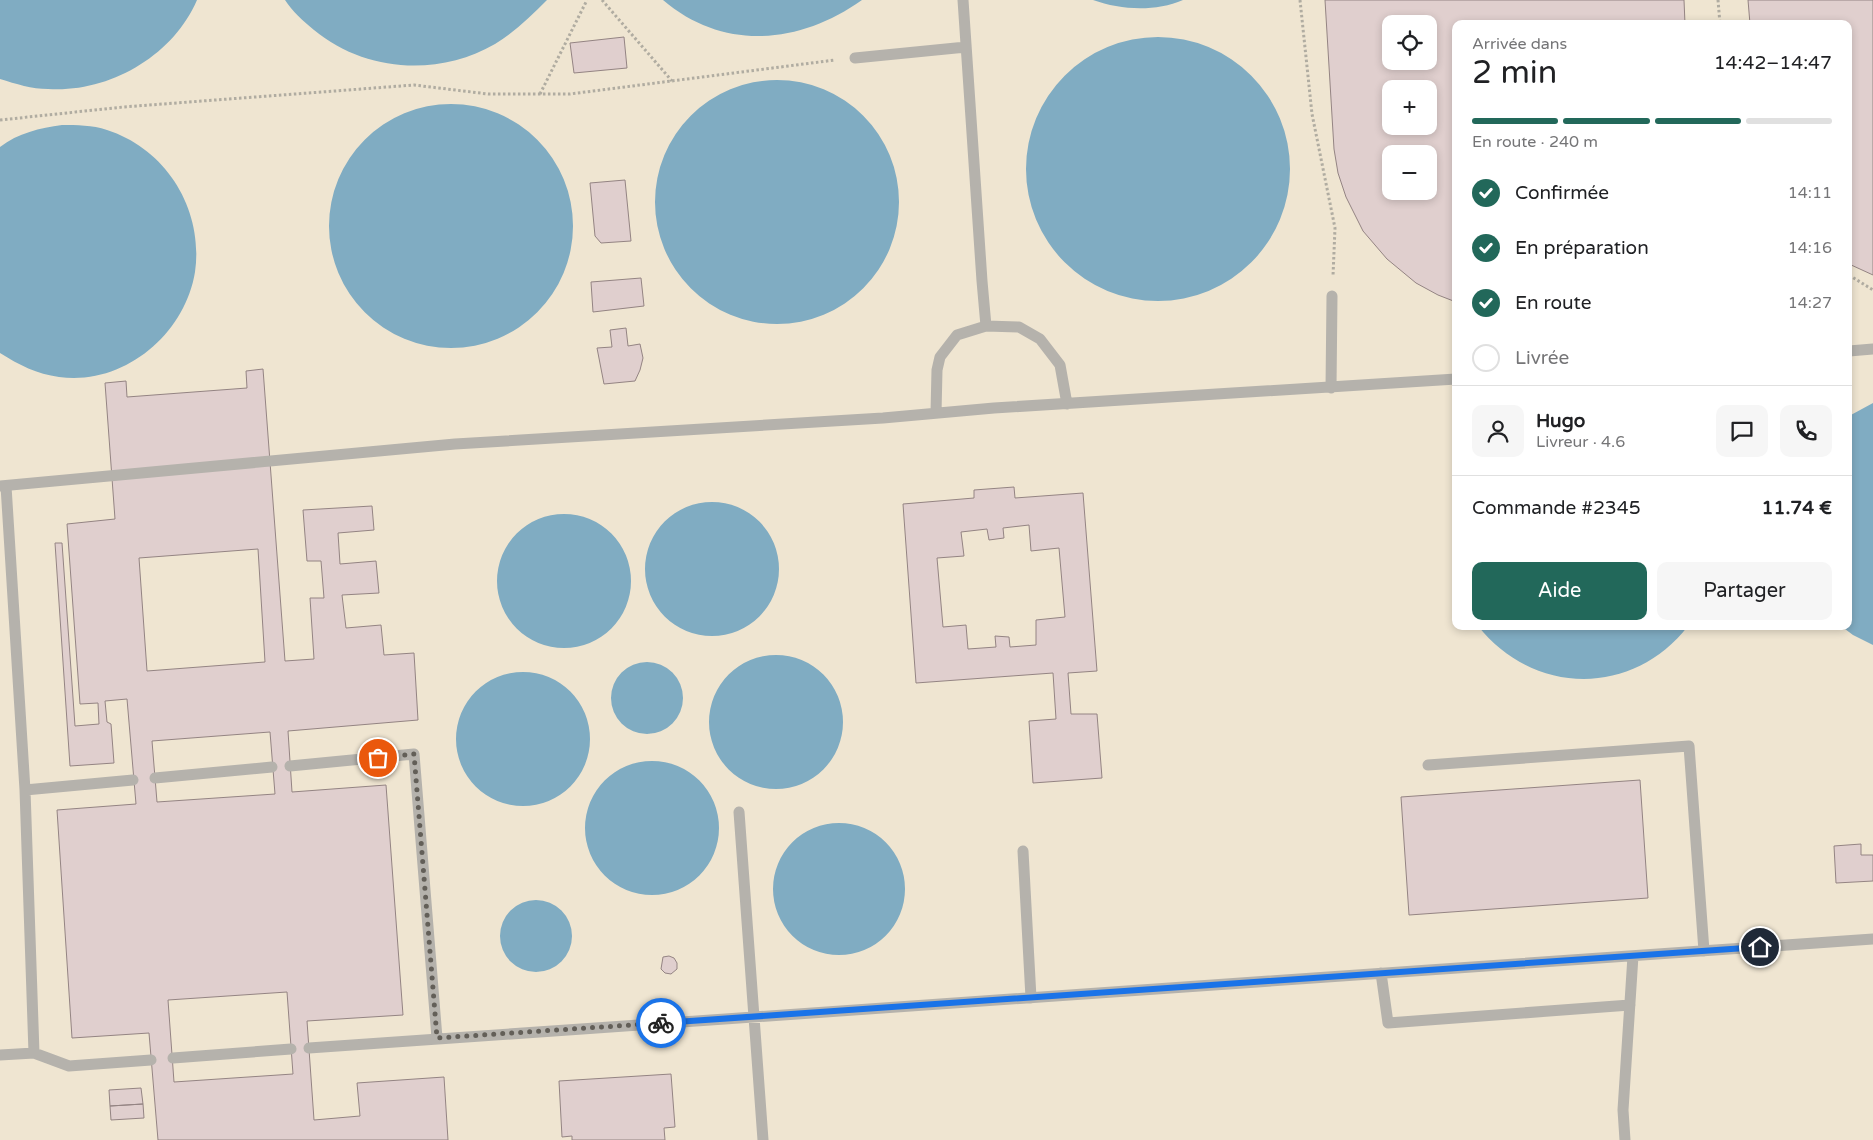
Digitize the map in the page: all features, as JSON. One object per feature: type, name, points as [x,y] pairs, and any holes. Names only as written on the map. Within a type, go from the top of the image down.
[{"type":"lane","points":[[963,0],[986,326]]},
{"type":"lane","points":[[855,58],[966,47]]},
{"type":"lane","points":[[1331,388],[1332,296]]},
{"type":"lane","points":[[936,413],[937,370],[940,357],[957,335],[986,326],[1019,327],[1040,339],[1060,365],[1067,404]]},
{"type":"lane","points":[[1852,351],[1873,349]]},
{"type":"lane","points":[[34,1053],[25,790],[3,486],[455,444],[1452,379]]},
{"type":"lane","points":[[1428,765],[1689,746],[1704,951]]},
{"type":"lane","points":[[290,766],[414,754],[437,1038]]},
{"type":"lane","points":[[154,778],[272,767]]},
{"type":"lane","points":[[25,790],[133,780]]},
{"type":"lane","points":[[739,812],[763,1140]]},
{"type":"lane","points":[[1023,851],[1031,998]]},
{"type":"lane","points":[[309,1048],[1873,939]]},
{"type":"lane","points":[[1625,1140],[1623,1110],[1633,956]]},
{"type":"lane","points":[[1381,973],[1388,1023],[1630,1005]]},
{"type":"lane","points":[[172,1058],[291,1049]]},
{"type":"lane","points":[[0,1055],[34,1053],[69,1066],[151,1060]]},
{"type":"path","points":[[540,94],[587,0]]},
{"type":"path","points":[[602,0],[673,81]]},
{"type":"path","points":[[1300,0],[1312,114],[1335,228],[1332,296]]},
{"type":"path","points":[[1718,0],[1720,20]]},
{"type":"path","points":[[0,120],[123,107],[414,85],[488,94],[570,94],[855,58]]},
{"type":"path","points":[[1852,277],[1873,290]]},
{"type":"shaded area","points":[[0,0],[1873,0],[1873,1140],[0,1140]]},
{"type":"water","points":[[0,0],[197,0],[186,20],[172,38],[155,54],[136,67],[94,85],[71,89],[42,89],[0,79]]},
{"type":"water","points":[[285,0],[547,0],[516,29],[495,44],[473,55],[450,62],[402,65],[379,62],[356,55],[334,44],[298,16]]},
{"type":"water","points":[[663,0],[862,0],[838,15],[813,26],[788,33],[762,36],[736,34],[711,28],[687,17]]},
{"type":"water","points":[[1093,0],[1183,0],[1150,8],[1126,8]]},
{"type":"water","points":[[1145,37],[1171,37],[1196,42],[1220,52],[1252,75],[1268,96],[1280,118],[1288,143],[1290,169],[1288,195],[1280,220],[1268,242],[1252,263],[1220,286],[1196,296],[1171,301],[1145,301],[1120,296],[1096,286],[1064,263],[1041,231],[1031,207],[1026,182],[1026,156],[1031,131],[1041,107],[1064,75],[1096,52],[1120,42]]},
{"type":"water","points":[[777,80],[801,82],[824,89],[845,101],[863,116],[878,134],[890,155],[897,178],[899,202],[897,226],[890,249],[878,270],[863,288],[845,303],[824,315],[801,322],[777,324],[753,322],[730,315],[709,303],[691,288],[676,270],[664,249],[657,226],[655,202],[657,178],[664,155],[676,134],[691,116],[709,101],[730,89],[753,82]]},
{"type":"water","points":[[451,104],[486,109],[498,113],[519,125],[537,140],[552,158],[564,179],[568,191],[573,226],[568,261],[564,273],[552,294],[537,312],[519,327],[498,339],[486,343],[451,348],[416,343],[404,339],[383,327],[365,312],[350,294],[338,273],[334,261],[329,226],[334,191],[338,179],[350,158],[365,140],[383,125],[404,113],[416,109]]},
{"type":"water","points":[[62,125],[101,128],[128,139],[147,151],[176,184],[187,204],[193,226],[196,249],[195,272],[189,295],[179,316],[165,335],[148,351],[128,364],[106,373],[83,378],[43,374],[21,365],[0,353],[0,147],[14,138],[29,132]]},
{"type":"water","points":[[1873,403],[1873,645],[1846,630],[1852,630],[1852,414]]},
{"type":"water","points":[[712,502],[738,507],[749,513],[759,522],[768,532],[774,543],[779,569],[774,595],[768,606],[759,616],[749,625],[738,631],[712,636],[686,631],[675,625],[665,616],[656,606],[650,595],[645,569],[650,543],[656,532],[665,522],[675,513],[686,507]]},
{"type":"water","points":[[564,514],[590,519],[601,525],[611,534],[620,544],[626,555],[631,581],[626,607],[620,618],[611,628],[601,637],[590,643],[564,648],[538,643],[527,637],[517,628],[508,618],[502,607],[497,581],[502,555],[508,544],[517,534],[527,525],[538,519]]},
{"type":"water","points":[[1482,630],[1684,630],[1665,649],[1640,666],[1612,676],[1583,679],[1555,675],[1527,666],[1501,649]]},
{"type":"water","points":[[776,655],[801,661],[823,675],[837,697],[843,722],[837,747],[823,769],[801,783],[776,789],[751,783],[729,769],[715,747],[709,722],[715,697],[729,675],[751,661]]},
{"type":"water","points":[[647,662],[661,665],[673,672],[680,684],[683,698],[680,712],[673,724],[661,731],[647,734],[633,731],[621,724],[614,712],[611,698],[614,684],[621,672],[633,665]]},
{"type":"water","points":[[523,672],[549,677],[560,683],[570,692],[579,702],[585,713],[590,739],[585,765],[579,776],[570,786],[560,795],[549,801],[523,806],[497,801],[486,795],[476,786],[467,776],[461,765],[456,739],[461,713],[467,702],[476,692],[486,683],[497,677]]},
{"type":"water","points":[[652,761],[678,766],[700,780],[714,802],[719,828],[714,854],[700,876],[678,890],[652,895],[626,890],[604,876],[590,854],[585,828],[590,802],[604,780],[626,766]]},
{"type":"water","points":[[839,823],[864,828],[875,834],[885,843],[894,853],[900,864],[905,889],[900,914],[894,925],[885,935],[875,944],[864,950],[839,955],[814,950],[803,944],[793,935],[784,925],[778,914],[773,889],[778,864],[784,853],[793,843],[803,834],[814,828]]},
{"type":"water","points":[[536,900],[556,906],[566,916],[572,936],[566,956],[556,966],[536,972],[516,966],[506,956],[500,936],[506,916],[516,906]]},
{"type":"building","points":[[1325,0],[1684,0],[1685,20],[1452,20],[1452,300],[1416,283],[1387,259],[1363,231],[1346,197],[1338,173],[1334,149]]},
{"type":"building","points":[[1748,0],[1873,0],[1873,275],[1852,265],[1852,20],[1750,20]]},
{"type":"building","points":[[624,37],[627,68],[574,73],[570,43]]},
{"type":"building","points":[[625,180],[631,241],[601,243],[595,236],[590,183]]},
{"type":"building","points":[[641,278],[644,306],[593,312],[591,282]]},
{"type":"building","points":[[626,328],[628,346],[640,344],[643,358],[640,370],[635,381],[604,384],[597,348],[612,347],[610,330]]},
{"type":"building","points":[[263,369],[285,661],[314,659],[310,598],[324,598],[321,561],[307,561],[303,510],[372,506],[374,530],[338,533],[340,564],[376,561],[379,593],[342,595],[346,628],[381,625],[384,655],[414,653],[418,720],[288,731],[292,792],[386,785],[403,1015],[307,1021],[314,1120],[360,1116],[357,1083],[444,1077],[448,1140],[158,1140],[149,1033],[72,1038],[57,810],[136,804],[127,699],[105,701],[107,722],[111,724],[114,763],[70,766],[55,543],[62,543],[75,726],[99,724],[98,703],[80,704],[67,524],[115,519],[105,383],[126,381],[127,397],[247,388],[246,371]],"holes":[[[258,549],[265,662],[147,671],[139,558]],[[270,732],[275,794],[157,802],[152,741]],[[287,992],[293,1074],[174,1082],[168,1000]]]},
{"type":"building","points":[[1014,487],[1015,498],[1083,493],[1097,671],[1068,673],[1071,714],[1097,714],[1102,778],[1033,783],[1029,721],[1056,719],[1053,673],[916,683],[903,504],[974,498],[974,490]],"holes":[[[1029,525],[1031,551],[1059,548],[1065,617],[1036,620],[1036,645],[1010,647],[1009,637],[995,636],[996,647],[968,649],[966,625],[943,627],[937,558],[964,556],[961,532],[987,529],[989,540],[1004,538],[1003,528]]]},
{"type":"building","points":[[1640,780],[1648,898],[1409,915],[1401,797]]},
{"type":"building","points":[[1861,844],[1861,855],[1873,855],[1873,881],[1836,883],[1834,846]]},
{"type":"building","points":[[669,956],[674,958],[677,963],[677,969],[671,974],[665,973],[661,969],[663,957]]},
{"type":"building","points":[[671,1074],[675,1127],[664,1128],[665,1140],[572,1140],[572,1136],[562,1137],[559,1081]]},
{"type":"building","points":[[141,1088],[143,1104],[110,1106],[109,1090]]},
{"type":"building","points":[[143,1104],[144,1118],[111,1120],[110,1106]]},
{"type":"way so far","points":[[378,758],[414,754],[437,1038],[661,1023]]},
{"type":"route","points":[[661,1023],[1760,947]]}]
